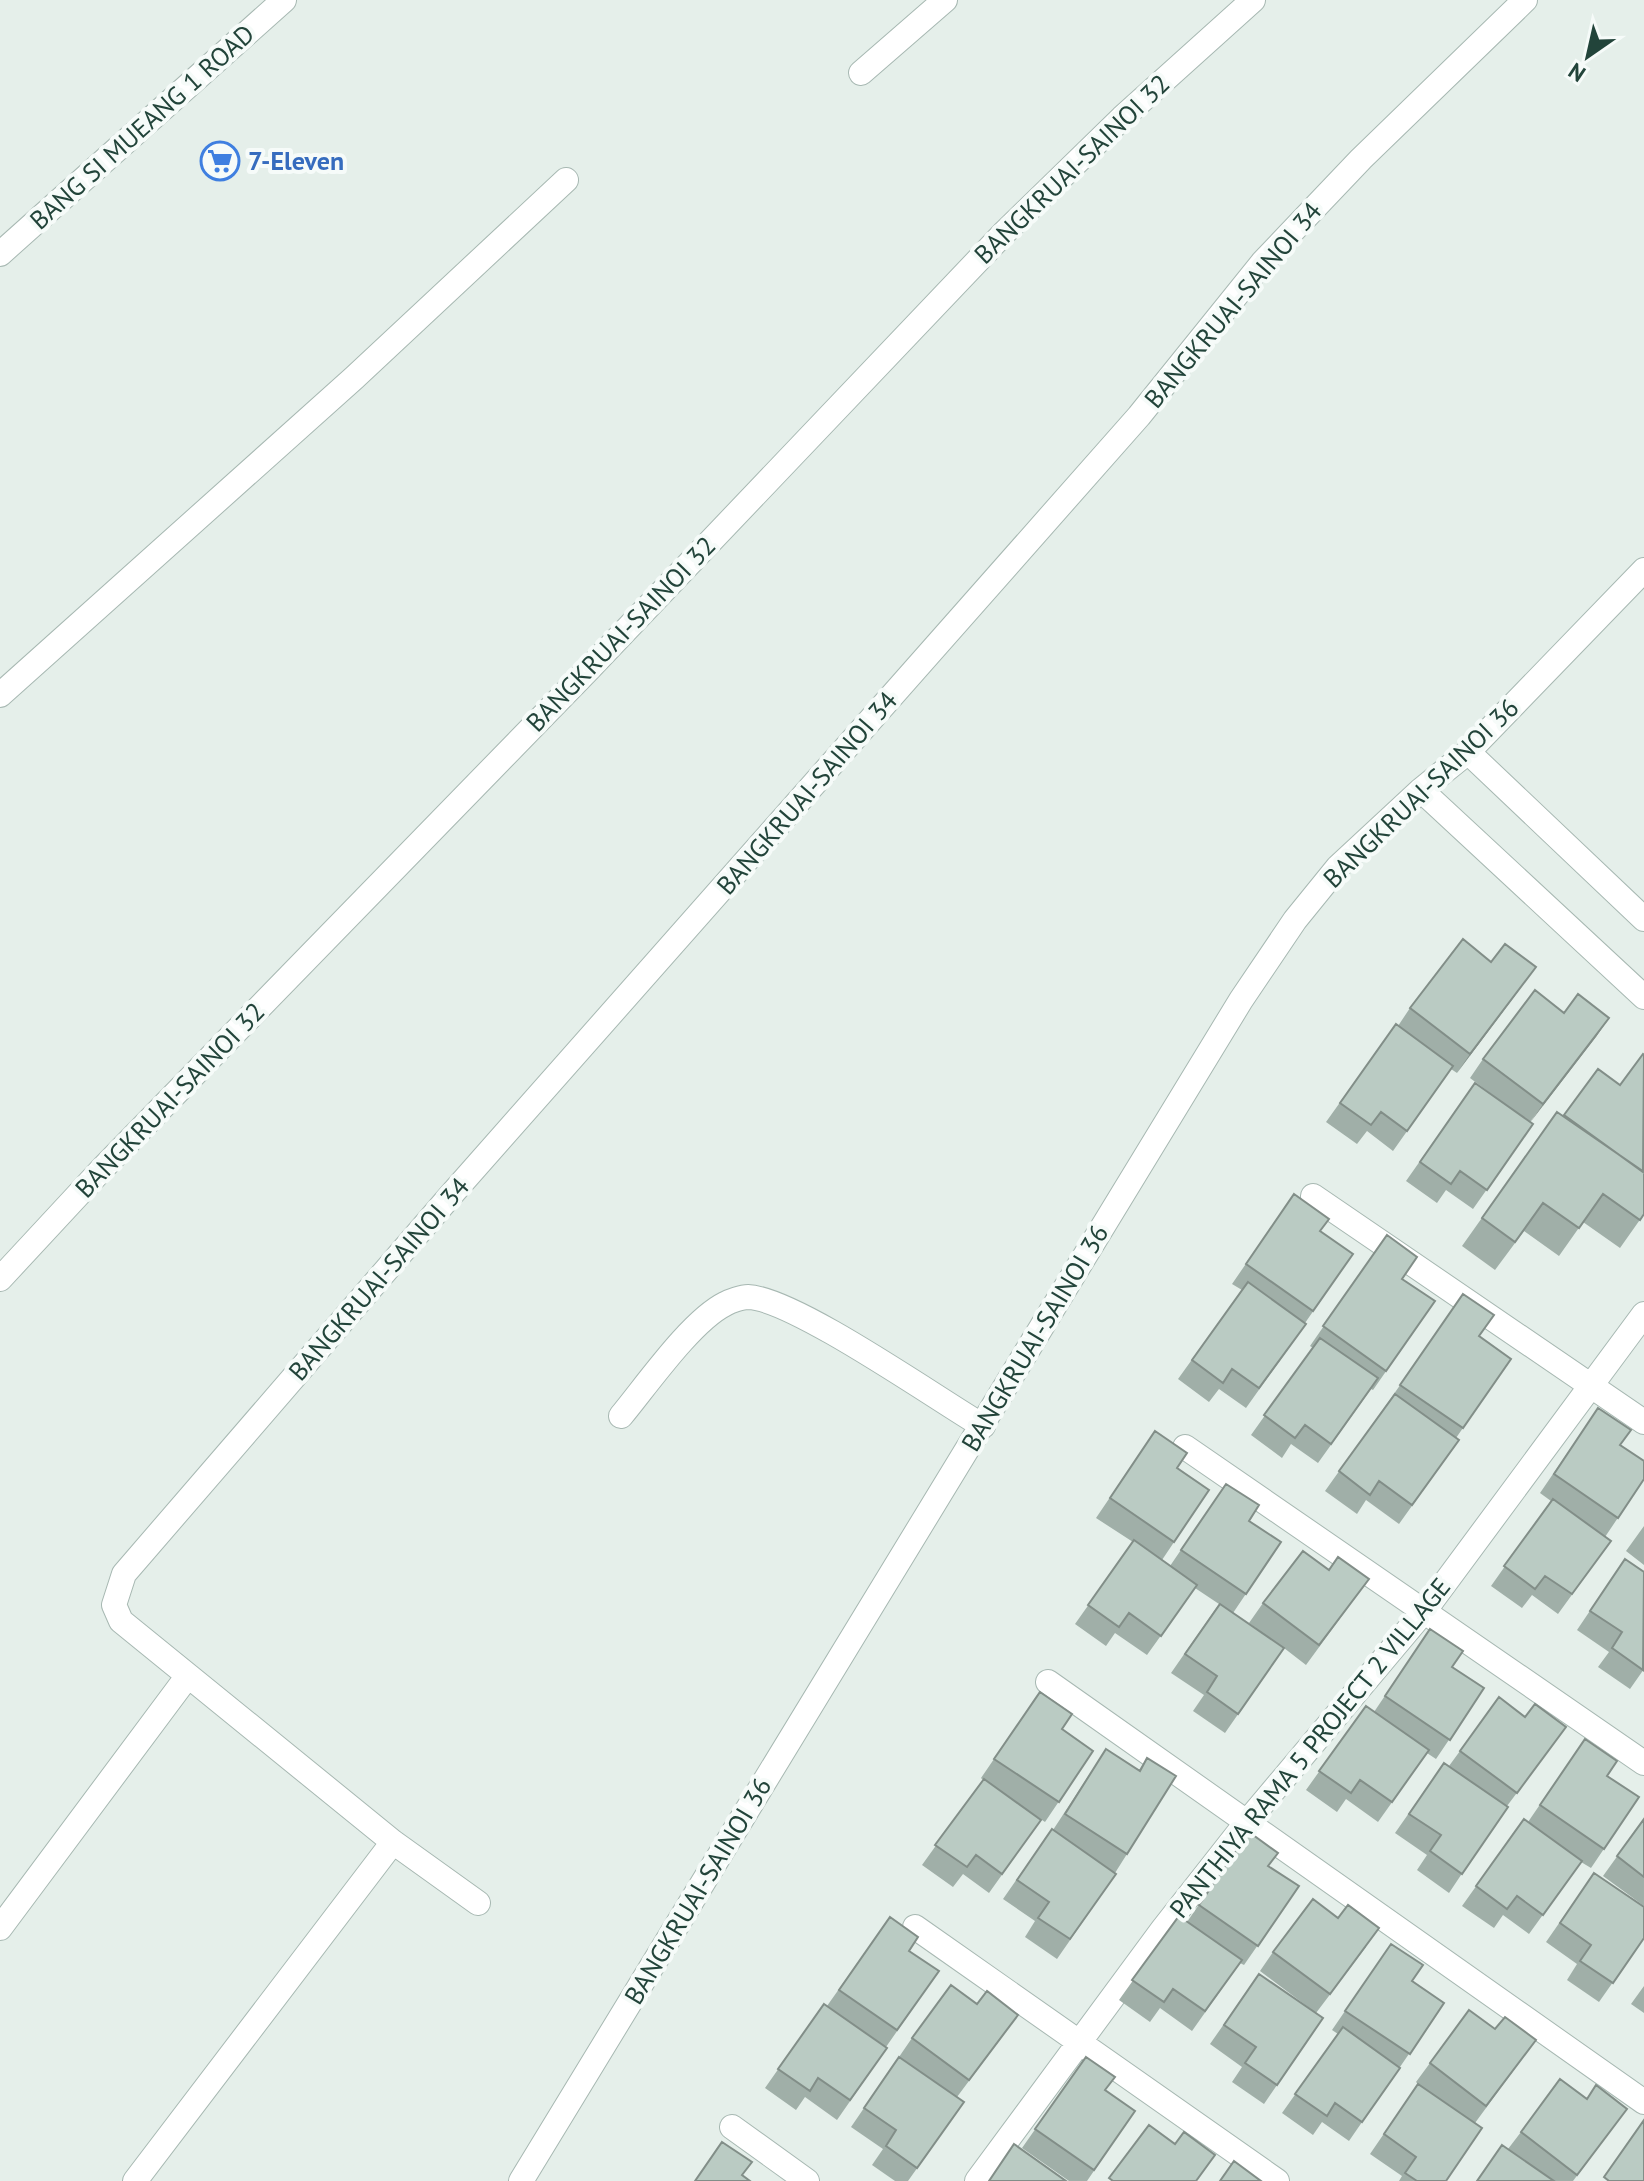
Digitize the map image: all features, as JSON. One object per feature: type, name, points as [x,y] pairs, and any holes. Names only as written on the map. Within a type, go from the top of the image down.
[{"type":"street","name":"BANG SI MUEANG 1 ROAD","points":[[0,254],[284,0]]},
{"type":"street","points":[[861,73],[945,0]]},
{"type":"street","name":"BANGKRUAI-SAINOI 32","points":[[0,1279],[1005,232],[1122,118],[1253,0]]},
{"type":"street","name":"BANGKRUAI-SAINOI 34","points":[[187,1677],[121,1621],[114,1605],[124,1574],[461,1183],[1139,416],[1263,262],[1361,159],[1525,0]]},
{"type":"street","points":[[0,695],[354,378],[566,180]]},
{"type":"street","name":"BANGKRUAI-SAINOI 36","points":[[521,2181],[1187,1088],[1280,943],[1338,867],[1421,790],[1468,752],[1644,570]]},
{"type":"street","points":[[1468,752],[1644,919]]},
{"type":"street","points":[[1421,790],[1644,997]]},
{"type":"street","points":[[1313,1196],[1644,1422]]},
{"type":"street","points":[[621,1416],[700,1323],[724,1304],[747,1297],[775,1303],[816,1324],[983,1426]]},
{"type":"street","name":"PANTHIYA RAMA 5 PROJECT 2 VILLAGE","points":[[977,2181],[1078,2041],[1247,1822],[1425,1610],[1644,1314]]},
{"type":"street","points":[[1185,1447],[1644,1763]]},
{"type":"street","points":[[0,1928],[187,1677],[393,1842],[478,1903]]},
{"type":"street","points":[[1048,1682],[1644,2102]]},
{"type":"street","points":[[135,2181],[393,1842]]},
{"type":"street","points":[[915,1927],[1277,2181]]},
{"type":"street","points":[[732,2127],[807,2181]]},
{"type":"building","points":[[1463,939],[1491,962],[1505,944],[1536,967],[1470,1054],[1410,1008]]},
{"type":"building","points":[[1535,990],[1564,1013],[1578,994],[1609,1018],[1543,1104],[1483,1059]]},
{"type":"building","points":[[1396,1024],[1453,1066],[1407,1131],[1381,1112],[1371,1125],[1340,1103]]},
{"type":"building","points":[[1643,1054],[1643,1172],[1564,1115],[1598,1069],[1620,1085]]},
{"type":"building","points":[[1475,1083],[1533,1124],[1487,1190],[1460,1171],[1451,1184],[1420,1162]]},
{"type":"building","points":[[1557,1112],[1644,1172],[1644,1214],[1640,1220],[1603,1194],[1579,1228],[1543,1203],[1515,1242],[1482,1218]]},
{"type":"building","points":[[1294,1194],[1329,1219],[1320,1231],[1353,1254],[1313,1311],[1246,1264]]},
{"type":"building","points":[[1387,1235],[1417,1257],[1402,1279],[1435,1301],[1386,1371],[1323,1326]]},
{"type":"building","points":[[1248,1282],[1306,1324],[1259,1388],[1232,1369],[1223,1383],[1192,1360]]},
{"type":"building","points":[[1463,1294],[1494,1315],[1479,1336],[1511,1359],[1463,1428],[1400,1385]]},
{"type":"building","points":[[1320,1338],[1378,1378],[1331,1444],[1305,1425],[1295,1438],[1264,1415]]},
{"type":"building","points":[[1395,1394],[1459,1440],[1412,1505],[1379,1481],[1370,1495],[1339,1471]]},
{"type":"building","points":[[1598,1408],[1631,1430],[1620,1445],[1644,1461],[1644,1479],[1618,1518],[1554,1474]]},
{"type":"building","points":[[1155,1431],[1187,1453],[1177,1468],[1209,1490],[1174,1542],[1110,1498]]},
{"type":"building","points":[[1226,1484],[1259,1505],[1249,1521],[1281,1542],[1246,1594],[1181,1550]]},
{"type":"building","points":[[1553,1499],[1611,1541],[1572,1594],[1545,1576],[1535,1589],[1504,1566]]},
{"type":"building","points":[[1134,1540],[1197,1585],[1161,1636],[1129,1613],[1119,1627],[1088,1605]]},
{"type":"building","points":[[1303,1551],[1329,1570],[1338,1557],[1369,1579],[1319,1645],[1263,1603]]},
{"type":"building","points":[[1625,1559],[1644,1572],[1643,1670],[1612,1648],[1622,1632],[1590,1611]]},
{"type":"building","points":[[1220,1604],[1284,1648],[1238,1714],[1207,1692],[1217,1676],[1185,1654]]},
{"type":"building","points":[[1430,1629],[1463,1651],[1452,1667],[1484,1688],[1450,1740],[1385,1696]]},
{"type":"building","points":[[1040,1692],[1072,1714],[1062,1729],[1093,1751],[1059,1802],[994,1759]]},
{"type":"building","points":[[1499,1697],[1525,1717],[1535,1704],[1566,1727],[1517,1793],[1460,1751]]},
{"type":"building","points":[[1366,1706],[1429,1750],[1392,1802],[1360,1780],[1351,1793],[1319,1771]]},
{"type":"building","points":[[1585,1739],[1617,1761],[1607,1776],[1639,1797],[1604,1849],[1540,1805]]},
{"type":"building","points":[[1106,1749],[1140,1771],[1147,1758],[1176,1776],[1127,1854],[1065,1814]]},
{"type":"building","points":[[1444,1763],[1508,1807],[1462,1874],[1430,1851],[1441,1835],[1409,1814]]},
{"type":"building","points":[[984,1779],[1041,1820],[1002,1874],[976,1855],[967,1867],[935,1845]]},
{"type":"building","points":[[1524,1819],[1582,1861],[1543,1915],[1517,1896],[1507,1909],[1476,1886]]},
{"type":"building","points":[[1644,1819],[1644,1877],[1617,1856]]},
{"type":"building","points":[[1052,1829],[1116,1874],[1070,1939],[1038,1918],[1049,1902],[1017,1880]]},
{"type":"building","points":[[1249,1832],[1278,1853],[1268,1866],[1299,1886],[1258,1946],[1199,1905]]},
{"type":"building","points":[[1594,1873],[1644,1907],[1644,1938],[1613,1983],[1580,1961],[1591,1945],[1560,1923]]},
{"type":"building","points":[[1313,1899],[1338,1918],[1348,1905],[1379,1928],[1330,1994],[1273,1952]]},
{"type":"building","points":[[1179,1916],[1242,1960],[1205,2011],[1173,1989],[1164,2002],[1132,1980]]},
{"type":"building","points":[[890,1917],[918,1937],[909,1951],[939,1971],[897,2030],[839,1990]]},
{"type":"building","points":[[1391,1944],[1423,1965],[1412,1981],[1444,2003],[1410,2054],[1345,2011]]},
{"type":"building","points":[[1259,1974],[1323,2018],[1277,2085],[1245,2063],[1256,2047],[1224,2025]]},
{"type":"building","points":[[951,1985],[977,2004],[987,1991],[1018,2015],[969,2080],[912,2038]]},
{"type":"building","points":[[824,2004],[887,2048],[850,2100],[818,2078],[810,2091],[778,2069]]},
{"type":"building","points":[[1469,2010],[1495,2029],[1505,2017],[1536,2040],[1486,2106],[1430,2063]]},
{"type":"building","points":[[1343,2027],[1400,2068],[1362,2122],[1335,2103],[1327,2116],[1295,2094]]},
{"type":"building","points":[[899,2057],[964,2102],[917,2168],[886,2146],[896,2130],[864,2108]]},
{"type":"building","points":[[1086,2057],[1115,2077],[1105,2090],[1135,2111],[1094,2170],[1035,2129]]},
{"type":"building","points":[[1560,2079],[1587,2099],[1596,2085],[1627,2109],[1577,2175],[1521,2132]]},
{"type":"building","points":[[1418,2084],[1482,2128],[1446,2181],[1417,2181],[1405,2173],[1416,2157],[1384,2134]]},
{"type":"building","points":[[1644,2120],[1644,2181],[1609,2181],[1604,2177]]},
{"type":"building","points":[[1149,2125],[1175,2144],[1184,2132],[1215,2155],[1196,2181],[1113,2181],[1109,2178]]},
{"type":"building","points":[[722,2142],[752,2162],[742,2175],[750,2181],[695,2181]]},
{"type":"building","points":[[1014,2144],[1066,2181],[989,2181]]},
{"type":"building","points":[[1502,2145],[1554,2181],[1477,2181]]},
{"type":"building","points":[[1234,2161],[1261,2181],[1220,2181]]},
{"type":"place","name":"7-Eleven","points":[[220,161]]}]
